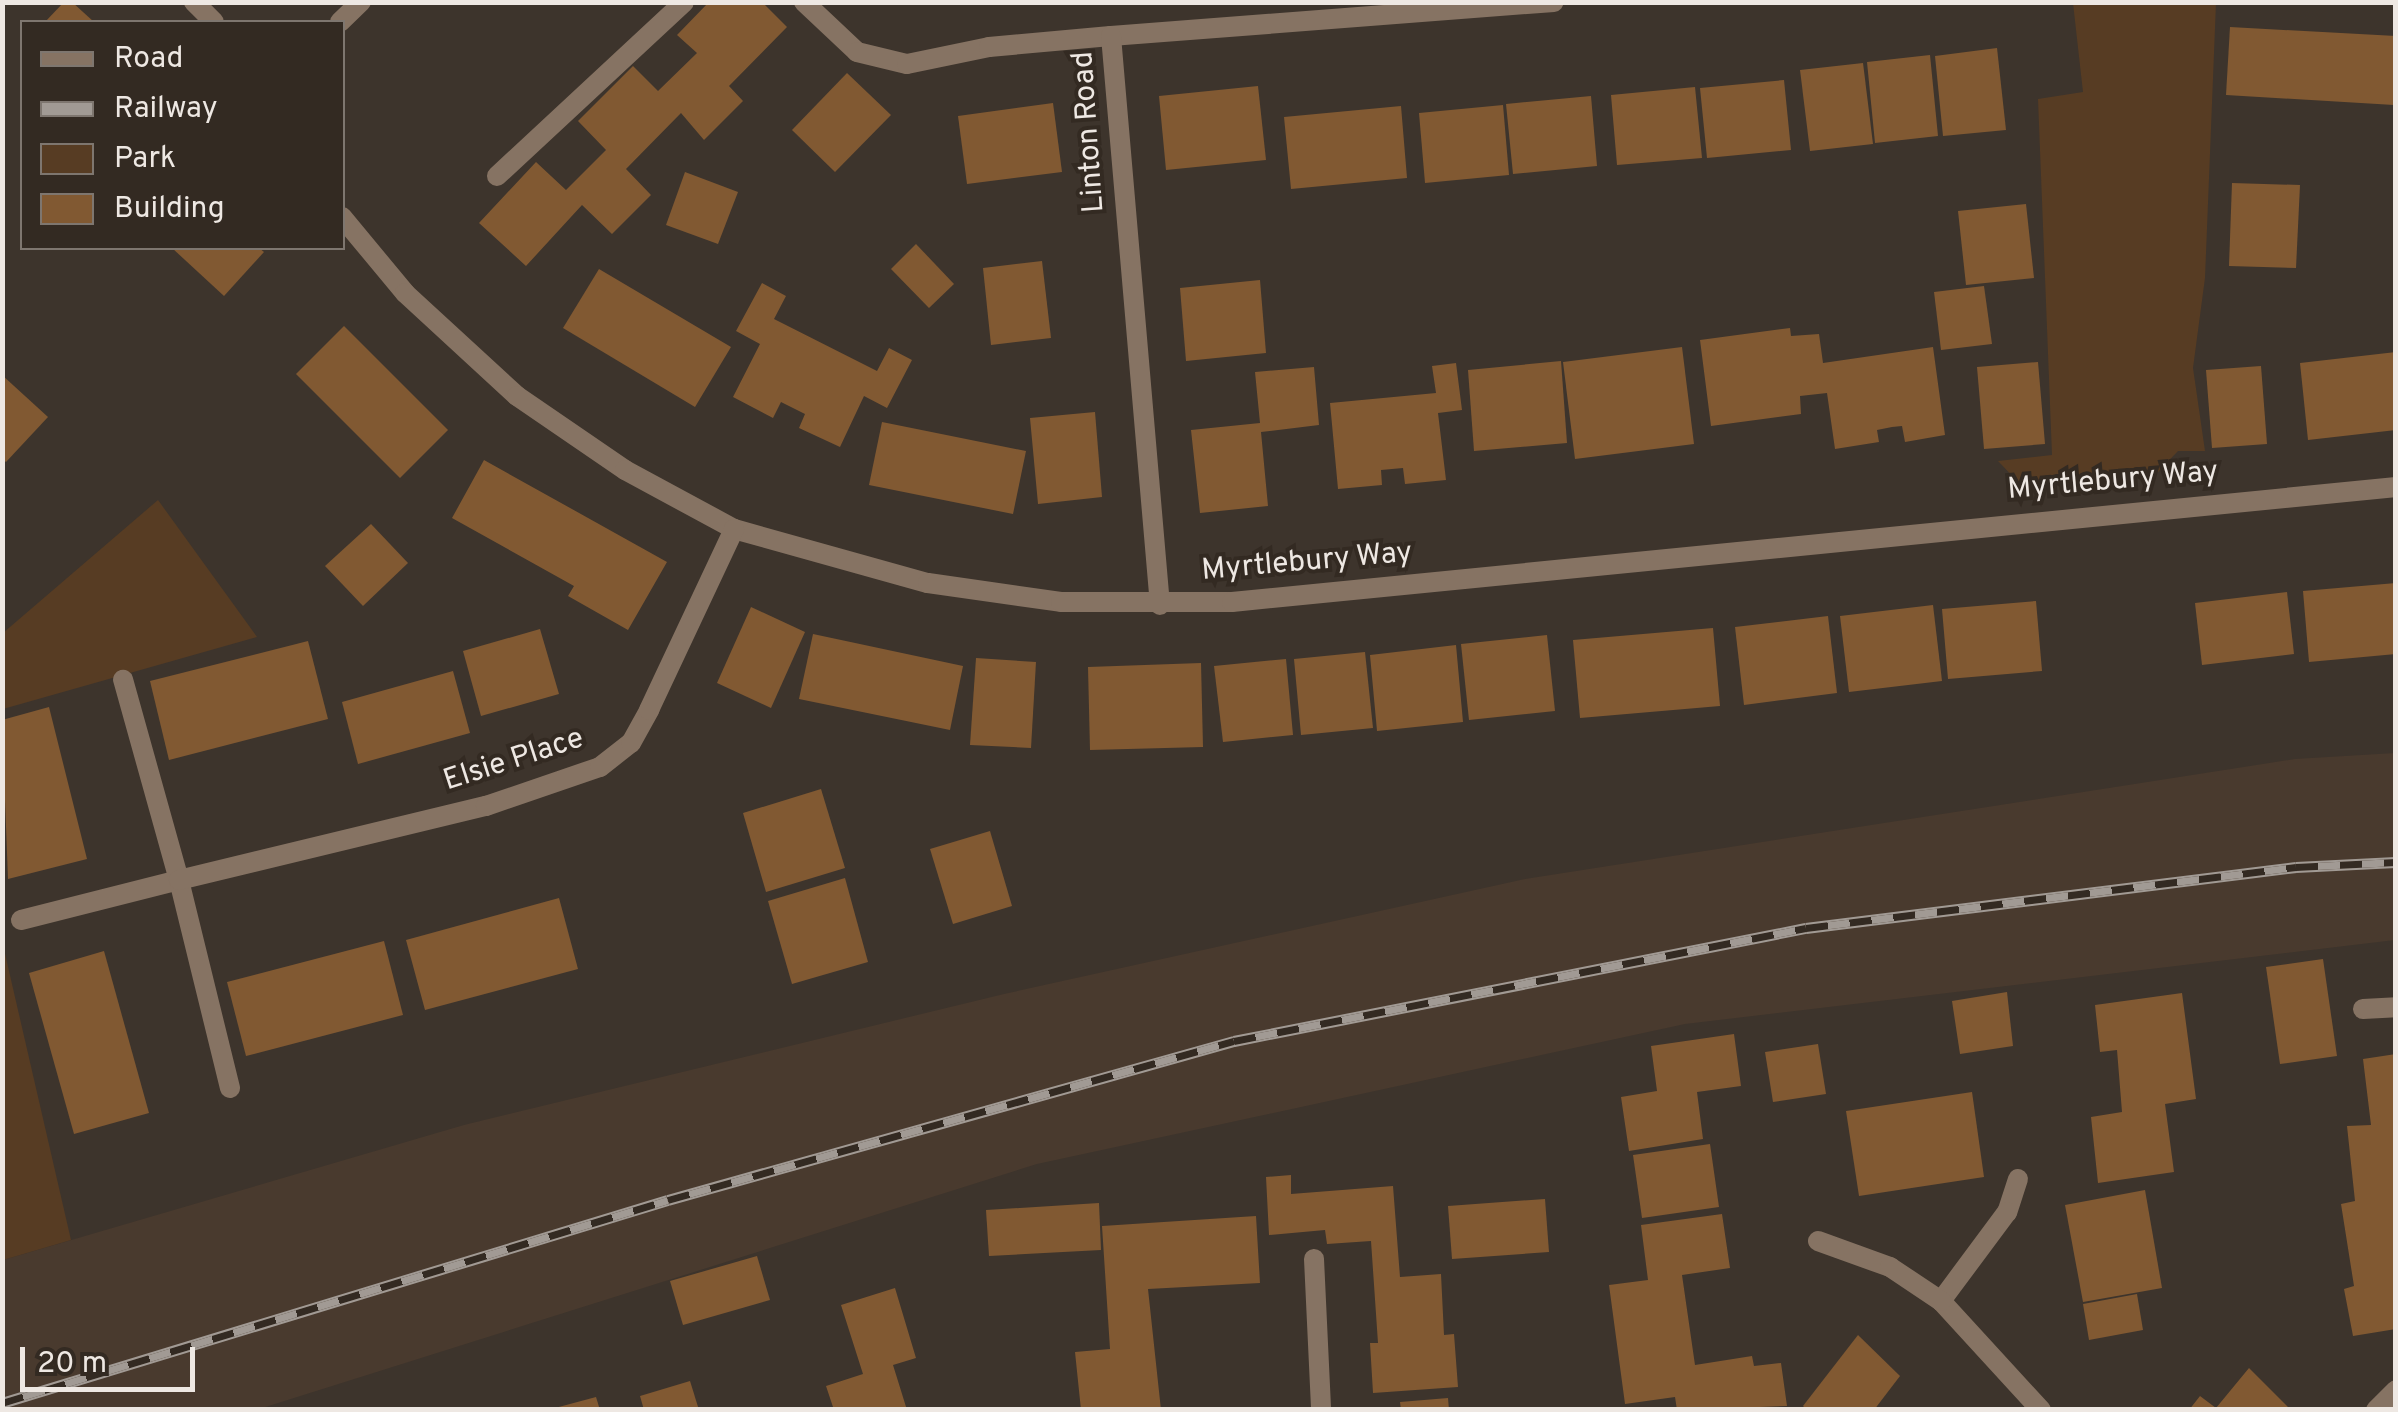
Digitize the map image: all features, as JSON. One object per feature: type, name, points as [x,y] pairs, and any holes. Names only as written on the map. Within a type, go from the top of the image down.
[{"type":"street","points":[[194,2],[212,20]]},
{"type":"street","points":[[342,20],[360,2]]},
{"type":"street","points":[[497,176],[684,2]]},
{"type":"street","points":[[804,2],[857,52],[907,64],[989,48],[1111,36]]},
{"type":"street","name":"Linton Road","points":[[1160,605],[1111,36],[1554,2]]},
{"type":"street","name":"Myrtlebury Way","points":[[345,221],[405,293],[517,396],[625,470],[734,529],[928,584],[1061,602],[1160,605],[2396,487]]},
{"type":"street","name":"Elsie Place","points":[[21,920],[486,806],[600,768],[640,727],[734,529]]},
{"type":"street","points":[[124,680],[230,1088]]},
{"type":"street","points":[[2363,1009],[2396,1007]]},
{"type":"street","points":[[1940,1301],[1992,1235],[2018,1179]]},
{"type":"street","points":[[1818,1241],[1890,1267],[1940,1301],[2041,1410]]},
{"type":"street","points":[[1314,1259],[1321,1410]]},
{"type":"street","points":[[2376,1410],[2396,1390]]},
{"type":"shaded area","points":[[2395,753],[2395,940],[1685,1024],[1037,1164],[259,1409],[3,1410],[3,1260],[464,1125],[1004,994],[1525,879],[2295,759]]},
{"type":"green space","points":[[2073,3],[2216,3],[2205,278],[2193,368],[2205,451],[2178,451],[2158,472],[2020,484],[1998,461],[2052,455],[2038,99],[2083,92]]},
{"type":"green space","points":[[158,500],[257,637],[3,709],[3,633]]},
{"type":"green space","points":[[3,945],[71,1240],[2,1260]]},
{"type":"building","points":[[64,2],[72,2],[92,20],[47,20]]},
{"type":"building","points":[[709,2],[762,2],[787,27],[729,86],[743,101],[704,140],[681,113],[626,169],[651,195],[612,234],[582,205],[526,266],[479,223],[536,162],[566,190],[606,150],[578,121],[633,66],[658,91],[697,53],[677,35]]},
{"type":"building","points":[[2230,27],[2396,36],[2394,105],[2226,95]]},
{"type":"building","points":[[1997,48],[2006,130],[1943,136],[1935,56]]},
{"type":"building","points":[[1930,55],[1938,136],[1875,143],[1867,62]]},
{"type":"building","points":[[1863,63],[1873,144],[1810,151],[1800,70]]},
{"type":"building","points":[[847,73],[891,115],[835,172],[792,130]]},
{"type":"building","points":[[1784,80],[1791,150],[1707,158],[1700,88]]},
{"type":"building","points":[[1258,86],[1266,160],[1166,170],[1159,96]]},
{"type":"building","points":[[1695,87],[1702,158],[1617,165],[1611,95]]},
{"type":"building","points":[[1591,96],[1597,166],[1513,174],[1506,104]]},
{"type":"building","points":[[1053,103],[1062,172],[967,184],[958,116]]},
{"type":"building","points":[[1503,105],[1509,175],[1425,183],[1419,113]]},
{"type":"building","points":[[1401,106],[1407,178],[1291,189],[1284,117]]},
{"type":"building","points":[[685,172],[738,192],[718,244],[666,225]]},
{"type":"building","points":[[2232,183],[2300,185],[2296,268],[2229,266]]},
{"type":"building","points":[[2026,204],[2034,278],[1966,285],[1958,211]]},
{"type":"building","points":[[916,244],[954,284],[929,308],[891,269]]},
{"type":"building","points":[[174,250],[264,252],[224,296]]},
{"type":"building","points":[[1042,261],[1051,338],[991,345],[983,268]]},
{"type":"building","points":[[599,269],[731,347],[695,407],[563,328]]},
{"type":"building","points":[[1260,280],[1266,353],[1186,361],[1180,288]]},
{"type":"building","points":[[762,283],[786,296],[774,319],[877,371],[889,348],[912,360],[887,408],[864,396],[840,447],[799,428],[805,414],[781,402],[773,418],[733,397],[760,344],[736,331]]},
{"type":"building","points":[[1984,286],[1992,344],[1941,350],[1934,292]]},
{"type":"building","points":[[344,326],[448,430],[400,478],[296,374]]},
{"type":"building","points":[[1790,328],[1791,336],[1819,334],[1823,363],[1933,347],[1945,435],[1905,442],[1902,426],[1892,427],[1877,430],[1879,442],[1835,449],[1827,393],[1800,396],[1801,414],[1711,426],[1700,340]]},
{"type":"building","points":[[1682,347],[1694,444],[1575,459],[1563,362]]},
{"type":"building","points":[[2396,352],[2396,430],[2308,440],[2300,363]]},
{"type":"building","points":[[1561,361],[1567,443],[1474,451],[1468,370]]},
{"type":"building","points":[[2038,362],[2045,444],[1984,449],[1977,367]]},
{"type":"building","points":[[1456,363],[1462,410],[1438,413],[1446,480],[1405,484],[1403,468],[1381,470],[1382,485],[1338,489],[1330,403],[1436,393],[1432,366]]},
{"type":"building","points":[[2261,366],[2267,444],[2212,448],[2206,370]]},
{"type":"building","points":[[1314,367],[1319,425],[1261,432],[1268,506],[1200,513],[1191,430],[1260,423],[1255,372]]},
{"type":"building","points":[[2,375],[48,417],[6,462],[2,459]]},
{"type":"building","points":[[1095,412],[1102,497],[1038,504],[1030,418]]},
{"type":"building","points":[[882,422],[1026,451],[1013,514],[869,485]]},
{"type":"building","points":[[484,460],[667,562],[628,630],[568,596],[574,586],[452,518]]},
{"type":"building","points":[[371,524],[408,563],[363,606],[325,566]]},
{"type":"building","points":[[2396,583],[2396,654],[2309,662],[2303,591]]},
{"type":"building","points":[[2287,592],[2294,654],[2202,665],[2195,603]]},
{"type":"building","points":[[2036,601],[2042,671],[1948,679],[1942,609]]},
{"type":"building","points":[[1933,605],[1942,681],[1849,692],[1840,616]]},
{"type":"building","points":[[751,607],[805,632],[771,708],[717,683]]},
{"type":"building","points":[[1828,616],[1837,693],[1744,705],[1735,627]]},
{"type":"building","points":[[1713,628],[1720,706],[1580,718],[1573,640]]},
{"type":"building","points":[[540,629],[559,694],[481,716],[463,651]]},
{"type":"building","points":[[813,634],[963,666],[950,730],[799,699]]},
{"type":"building","points":[[1547,635],[1555,711],[1469,720],[1461,644]]},
{"type":"building","points":[[308,641],[328,719],[169,760],[150,681]]},
{"type":"building","points":[[1456,645],[1463,722],[1377,731],[1370,655]]},
{"type":"building","points":[[1365,652],[1373,728],[1301,735],[1294,659]]},
{"type":"building","points":[[976,658],[1036,662],[1031,748],[970,745]]},
{"type":"building","points":[[1286,659],[1293,735],[1223,742],[1214,666]]},
{"type":"building","points":[[1201,663],[1203,747],[1090,750],[1088,667]]},
{"type":"building","points":[[453,671],[470,733],[358,764],[342,702]]},
{"type":"building","points":[[49,707],[87,859],[8,879],[2,720]]},
{"type":"building","points":[[821,789],[845,868],[766,892],[743,813]]},
{"type":"building","points":[[990,831],[1012,906],[953,924],[930,849]]},
{"type":"building","points":[[845,878],[868,962],[792,984],[768,901]]},
{"type":"building","points":[[559,898],[578,969],[425,1010],[406,940]]},
{"type":"building","points":[[384,941],[403,1015],[246,1056],[227,982]]},
{"type":"building","points":[[104,951],[149,1113],[74,1134],[29,973]]},
{"type":"building","points":[[2323,959],[2337,1056],[2280,1064],[2266,967]]},
{"type":"building","points":[[2007,992],[2013,1046],[1960,1054],[1952,1001]]},
{"type":"building","points":[[2182,993],[2196,1099],[2165,1104],[2174,1172],[2098,1183],[2091,1117],[2122,1112],[2117,1050],[2100,1052],[2095,1005]]},
{"type":"building","points":[[1734,1034],[1741,1086],[1697,1092],[1703,1139],[1629,1151],[1621,1097],[1657,1091],[1651,1046]]},
{"type":"building","points":[[1818,1044],[1826,1094],[1773,1102],[1765,1052]]},
{"type":"building","points":[[2396,1054],[2396,1329],[2353,1336],[2344,1289],[2354,1286],[2341,1204],[2355,1201],[2347,1126],[2371,1125],[2363,1059]]},
{"type":"building","points":[[1972,1092],[1984,1177],[1859,1196],[1846,1111]]},
{"type":"building","points":[[1710,1144],[1719,1207],[1642,1218],[1633,1155]]},
{"type":"building","points":[[1291,1175],[1291,1194],[1393,1186],[1400,1277],[1441,1274],[1444,1335],[1454,1334],[1458,1387],[1373,1393],[1370,1343],[1378,1343],[1371,1241],[1327,1244],[1325,1230],[1269,1235],[1266,1177]]},
{"type":"building","points":[[2145,1190],[2162,1288],[2083,1302],[2065,1205]]},
{"type":"building","points":[[1545,1199],[1549,1252],[1452,1259],[1448,1206]]},
{"type":"building","points":[[1099,1203],[1101,1250],[989,1256],[986,1210]]},
{"type":"building","points":[[1722,1214],[1730,1268],[1682,1275],[1695,1365],[1752,1356],[1754,1366],[1781,1363],[1787,1406],[1677,1410],[1675,1397],[1625,1404],[1609,1285],[1648,1280],[1641,1225]]},
{"type":"building","points":[[1256,1216],[1260,1283],[1148,1289],[1161,1410],[1081,1410],[1075,1352],[1110,1349],[1102,1226]]},
{"type":"building","points":[[757,1256],[770,1300],[683,1325],[670,1281]]},
{"type":"building","points":[[895,1288],[916,1358],[893,1365],[907,1410],[834,1410],[826,1386],[863,1374],[841,1305]]},
{"type":"building","points":[[2137,1294],[2143,1330],[2089,1340],[2083,1304]]},
{"type":"building","points":[[1858,1335],[1900,1376],[1874,1410],[1807,1410],[1803,1406]]},
{"type":"building","points":[[2249,1368],[2291,1410],[2189,1410],[2200,1396],[2216,1408]]},
{"type":"building","points":[[690,1381],[699,1410],[644,1410],[640,1396]]},
{"type":"building","points":[[596,1397],[600,1410],[555,1408]]},
{"type":"building","points":[[1448,1398],[1449,1410],[1401,1410],[1400,1402]]},
{"type":"railway","points":[[2,1403],[668,1200],[1234,1041],[1806,928],[2296,867],[2396,862]]}]
